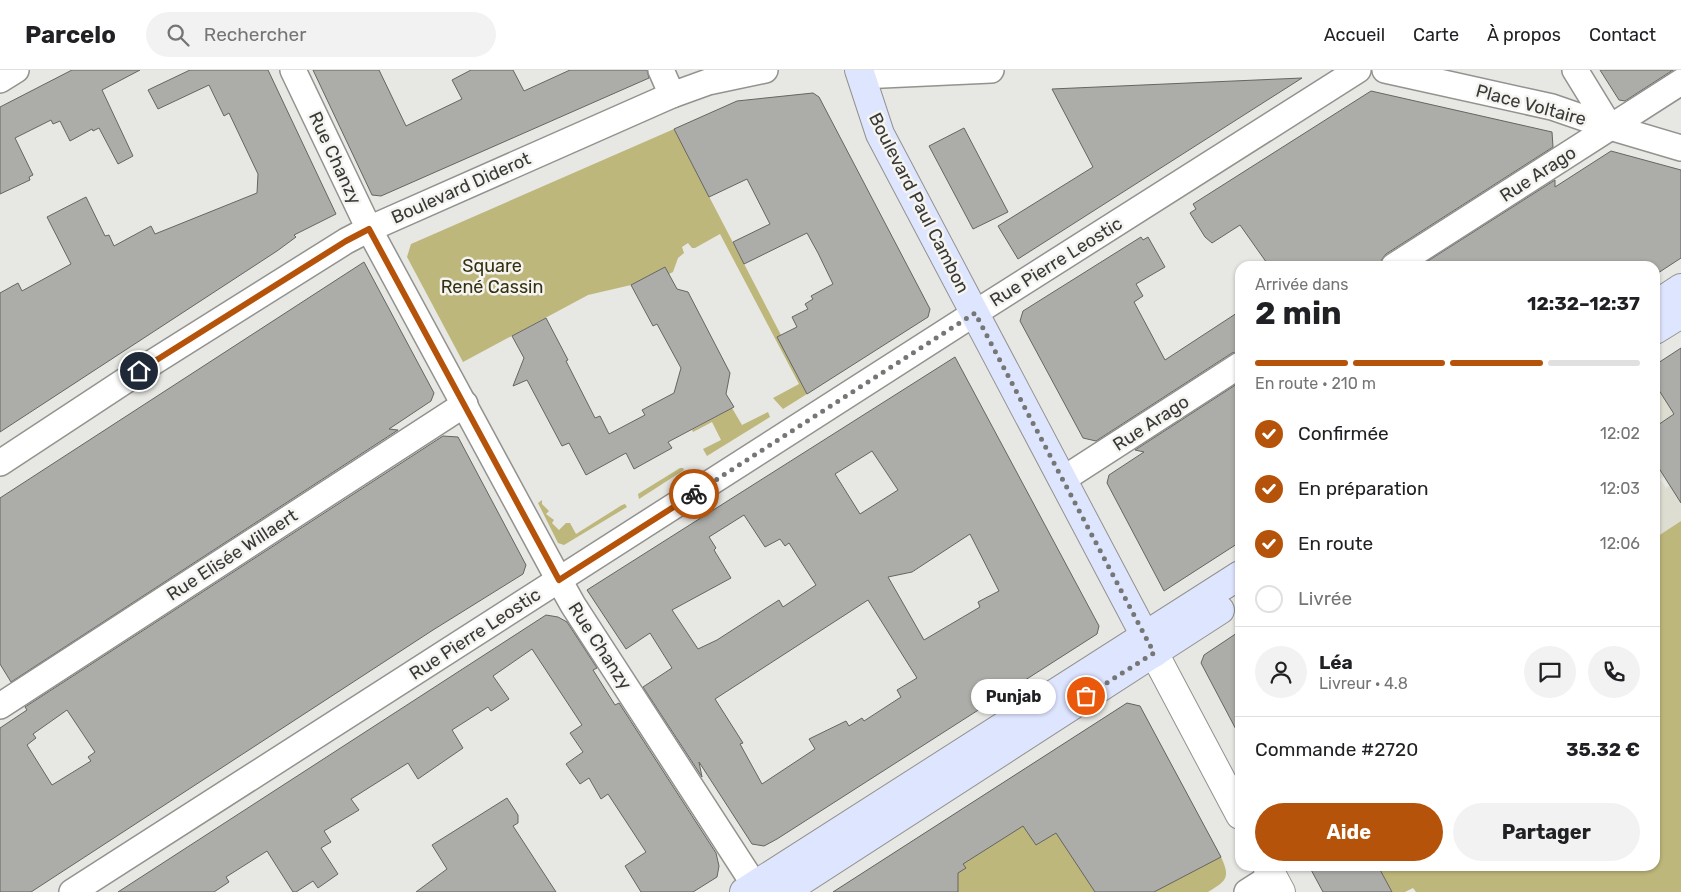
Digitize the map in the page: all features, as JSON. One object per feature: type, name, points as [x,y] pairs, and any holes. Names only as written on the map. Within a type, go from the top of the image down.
[{"type":"main road","name":"Boulevard Paul Cambon","points":[[860,73],[880,134],[1149,644]]},
{"type":"main road","points":[[1660,302],[1681,288]]},
{"type":"main road","points":[[1660,327],[1681,314]]},
{"type":"main road","points":[[784,892],[1149,644],[1235,579]]},
{"type":"main road","points":[[752,890],[1149,644],[1235,600]]},
{"type":"street","points":[[0,80],[16,70]]},
{"type":"street","name":"Rue Chanzy","points":[[293,70],[369,229],[559,580],[752,890]]},
{"type":"street","points":[[661,70],[672,95]]},
{"type":"street","name":"Boulevard Diderot","points":[[0,463],[155,361],[346,241],[369,229],[672,95],[708,82],[765,70]]},
{"type":"street","points":[[860,73],[991,70]]},
{"type":"street","name":"Rue Pierre Leostic","points":[[72,892],[975,313],[1358,70]]},
{"type":"street","name":"Place Voltaire","points":[[1385,70],[1552,107],[1610,127]]},
{"type":"street","name":"Place Voltaire","points":[[1575,70],[1610,127]]},
{"type":"street","name":"Rue Arago","points":[[1402,261],[1681,82]]},
{"type":"street","points":[[1610,127],[1681,148]]},
{"type":"street","name":"Rue Arago","points":[[1062,480],[1235,368]]},
{"type":"street","name":"Rue Elisée Willaert","points":[[0,706],[465,404]]},
{"type":"street","points":[[1149,644],[1235,806]]},
{"type":"street","points":[[1247,892],[1273,878]]},
{"type":"shaded area","points":[[1660,392],[1674,414],[1660,424]]},
{"type":"shaded area","points":[[1660,470],[1664,476],[1660,479]]},
{"type":"shaded area","points":[[1660,479],[1666,488],[1670,485],[1681,502],[1681,521],[1660,535]]},
{"type":"green space","name":"Square René Cassin","points":[[674,129],[781,335],[778,338],[807,394],[783,409],[773,398],[799,384],[720,234],[695,248],[692,248],[688,243],[682,247],[684,253],[678,258],[673,272],[669,274],[665,267],[631,285],[588,295],[463,362],[407,257],[411,244]]},
{"type":"green space","points":[[732,408],[742,425],[768,412],[770,417],[707,456],[703,449],[721,440],[712,422],[693,432],[692,430]]},
{"type":"green space","points":[[680,468],[684,470],[639,499],[638,494]]},
{"type":"green space","points":[[542,500],[542,504],[549,511],[546,514],[554,520],[552,523],[559,530],[566,523],[570,523],[576,534],[622,505],[625,504],[627,507],[564,545],[558,543],[538,503]]},
{"type":"green space","points":[[1681,521],[1681,892],[1416,892],[1413,888],[1405,892],[1392,892],[1381,871],[1660,871],[1660,535]]},
{"type":"green space","points":[[1127,703],[1140,706],[1224,864],[1226,874],[1223,882],[1208,892],[833,892]]},
{"type":"building","points":[[72,70],[140,70],[102,90],[133,156],[118,164],[99,128],[93,131],[92,129],[70,141],[60,121],[53,124],[51,120],[15,138],[33,175],[29,177],[30,180],[0,194],[0,107]]},
{"type":"building","points":[[190,70],[268,70],[336,214],[294,235],[296,237],[277,251],[0,432],[0,293],[18,283],[22,291],[71,264],[47,217],[86,197],[105,236],[109,235],[114,246],[151,226],[155,234],[257,193],[258,174],[229,113],[224,116],[209,85],[158,109],[148,90]]},
{"type":"building","points":[[313,70],[379,70],[406,126],[462,99],[452,80],[471,70],[513,70],[524,91],[570,70],[647,70],[649,78],[381,196],[372,195]]},
{"type":"building","points":[[1600,70],[1673,70],[1625,101],[1619,100]]},
{"type":"building","points":[[1302,78],[1018,259],[998,226],[1093,167],[1052,89]]},
{"type":"building","points":[[1371,91],[1552,132],[1553,147],[1386,254],[1381,261],[1265,261],[1240,225],[1212,243],[1205,237],[1190,213],[1196,209],[1193,204]]},
{"type":"building","points":[[813,93],[819,97],[930,309],[928,317],[807,394],[777,337],[797,327],[792,317],[808,309],[805,304],[813,299],[811,296],[833,284],[818,253],[807,233],[744,264],[733,242],[770,224],[747,179],[709,197],[674,129],[737,101]]},
{"type":"building","points":[[964,128],[1008,212],[973,229],[929,146]]},
{"type":"building","points":[[1611,151],[1681,170],[1681,258],[1660,272],[1660,261],[1428,261],[1555,180],[1555,187]]},
{"type":"building","points":[[1141,237],[1143,240],[1148,237],[1165,267],[1136,284],[1143,296],[1134,302],[1165,360],[1235,314],[1235,352],[1096,441],[1083,438],[1020,321],[1023,311]]},
{"type":"building","points":[[364,262],[434,393],[431,401],[389,429],[398,430],[11,682],[0,664],[0,498]]},
{"type":"building","points":[[665,267],[677,289],[688,292],[730,373],[726,394],[734,407],[668,442],[672,448],[634,469],[626,453],[586,475],[569,443],[562,446],[527,380],[513,386],[524,358],[512,336],[546,318],[595,418],[600,416],[609,434],[645,415],[642,410],[674,393],[681,368],[657,324],[653,326],[631,285]]},
{"type":"building","points":[[1681,348],[1681,503],[1660,470],[1660,424],[1674,414],[1660,392],[1660,362]]},
{"type":"building","points":[[955,357],[1099,626],[1097,634],[764,846],[752,844],[699,762],[702,777],[643,687],[672,668],[650,633],[626,649],[587,590]],"holes":[[[872,451],[898,490],[860,514],[835,474]],[[744,515],[765,547],[780,539],[785,546],[789,543],[816,585],[783,607],[779,600],[717,640],[698,649],[672,610],[731,578],[714,550],[716,548],[709,537]],[[970,534],[999,591],[978,602],[980,607],[924,640],[888,577],[912,572]],[[868,600],[917,678],[897,690],[901,697],[864,721],[862,718],[849,726],[846,721],[809,739],[815,749],[762,784],[740,744],[743,743],[715,699]]]},
{"type":"building","points":[[1235,385],[1235,545],[1164,591],[1107,483],[1109,475],[1144,452],[1135,450]]},
{"type":"building","points":[[443,436],[458,437],[526,565],[523,574],[433,630],[31,892],[0,892],[0,728],[27,710],[25,707]],"holes":[[[67,710],[95,752],[88,757],[91,761],[52,785],[27,745],[36,738],[33,734]]]},
{"type":"building","points":[[546,615],[558,617],[567,622],[597,668],[593,670],[615,705],[619,703],[716,853],[719,866],[717,877],[693,892],[641,892],[625,866],[646,852],[608,794],[601,799],[589,778],[580,784],[566,764],[583,752],[570,733],[582,725],[532,649],[493,676],[509,699],[491,711],[488,707],[452,730],[463,748],[418,779],[408,763],[351,799],[359,810],[324,831],[331,842],[321,848],[338,874],[318,888],[313,881],[293,892],[267,851],[226,877],[229,882],[214,892],[118,892]]},
{"type":"building","points":[[1235,634],[1235,728],[1201,663],[1204,655]]},
{"type":"building","points":[[1127,703],[1140,706],[1221,857],[1154,892],[1095,892],[1056,833],[1036,845],[1023,826],[963,864],[966,868],[958,873],[958,892],[833,892]]},
{"type":"building","points":[[507,798],[518,815],[518,823],[513,826],[556,892],[416,892],[447,869],[432,845]]},
{"type":"building","points":[[1312,871],[1381,871],[1392,892],[1323,892]]},
{"type":"way so far","points":[[694,494],[975,313],[1154,653],[1086,696]]},
{"type":"place","name":"Punjab","points":[[1086,696]]},
{"type":"route","points":[[139,371],[346,241],[369,229],[559,580],[694,494]]}]
